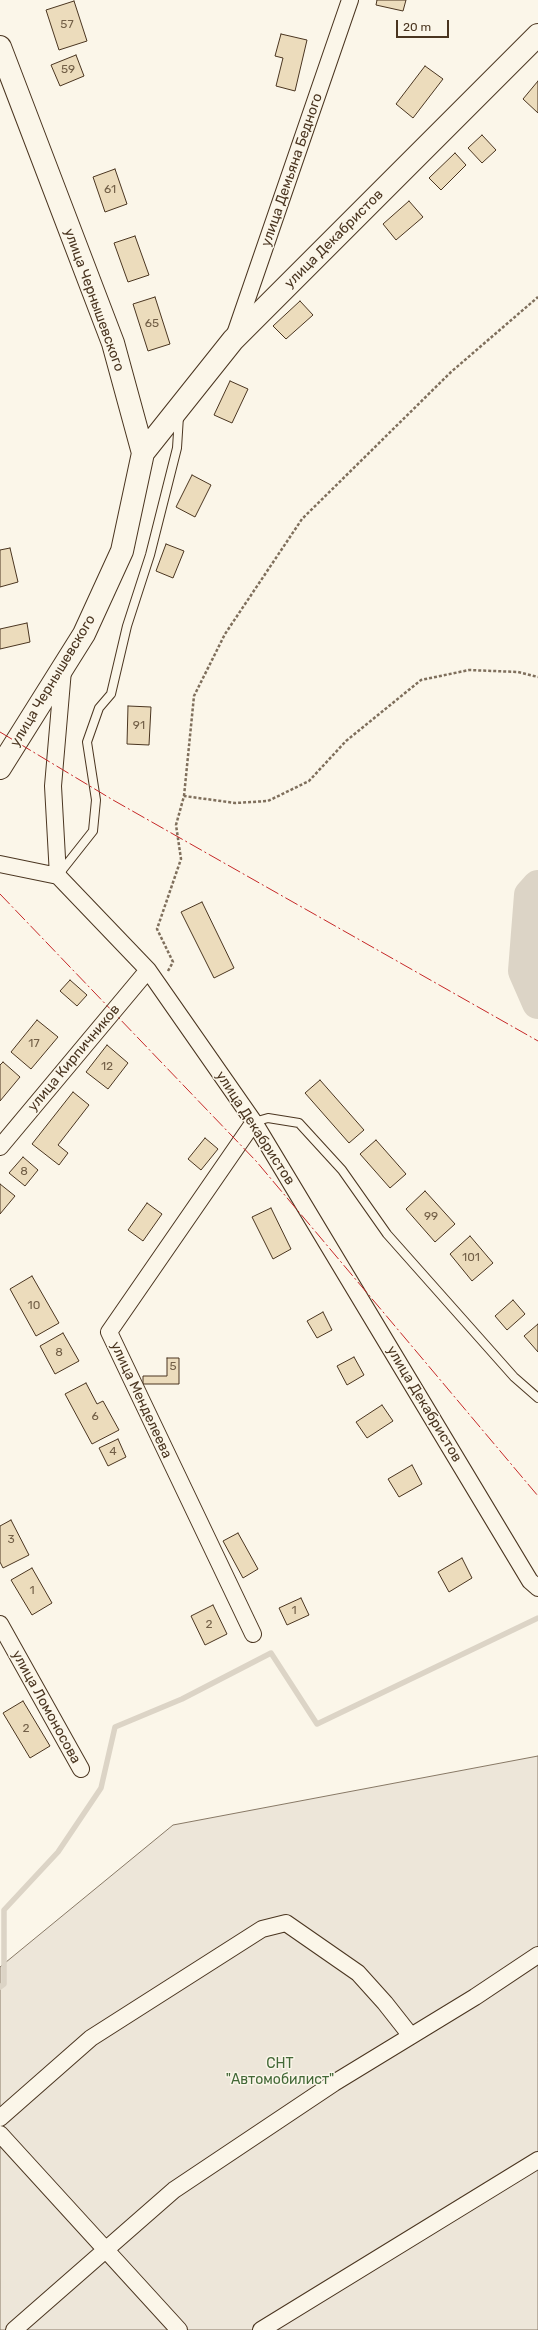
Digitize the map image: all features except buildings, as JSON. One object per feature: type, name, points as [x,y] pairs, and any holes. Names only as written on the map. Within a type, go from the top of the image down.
[{"type":"main road","name":"улица Декабристов","points":[[143,453],[233,340],[538,35]]},
{"type":"main road","name":"улица Чернышевского","points":[[0,47],[112,343],[143,453],[122,551],[84,634],[0,768]]},
{"type":"street","name":"улица Демьяна Бедного","points":[[233,340],[350,0]]},
{"type":"street","points":[[0,864],[58,876],[53,786],[63,667]]},
{"type":"street","name":"улица Декабристов","points":[[58,876],[148,970],[254,1122],[534,1585]]},
{"type":"street","name":"улица Кирпичников","points":[[0,1147],[148,970]]},
{"type":"street","name":"улица Менделеева","points":[[252,1634],[109,1332],[254,1122]]},
{"type":"street","name":"улица Ломоносова","points":[[0,1624],[81,1769]]},
{"type":"street","points":[[0,2118],[92,2038],[262,1928],[286,1923],[358,1973],[385,2003],[411,2036]]},
{"type":"street","points":[[14,2330],[174,2190],[334,2083],[538,1955]]},
{"type":"street","points":[[0,2134],[179,2330]]},
{"type":"street","points":[[261,2330],[538,2160]]},
{"type":"lane","points":[[58,876],[93,831],[96,800],[87,742],[99,708],[111,694],[127,626],[150,555],[177,448],[180,407]]},
{"type":"lane","points":[[254,1122],[268,1118],[299,1123],[342,1170],[387,1234],[514,1377],[538,1398]]},
{"type":"path","points":[[160,986],[173,962],[157,929],[181,859],[176,825],[184,796],[194,696],[225,634],[302,520],[451,372],[538,297]]},
{"type":"path","points":[[184,796],[235,803],[268,801],[275,798],[309,781],[346,741],[421,680],[469,670],[518,672],[538,678]]},
{"type":"green space","name":"СНТ \"Автомобилист\"","points":[[538,1756],[538,2330],[0,2330],[0,1967],[173,1825]]},
{"type":"waterway","points":[[538,886],[530,895],[524,971],[538,1003]]},
{"type":"waterway","points":[[0,1987],[4,1984],[4,1910],[58,1852],[101,1788],[115,1727],[182,1699],[271,1653],[317,1724],[538,1618]]},
{"type":"power","points":[[0,732],[113,800],[538,1041]]},
{"type":"power","points":[[0,894],[256,1161],[538,1496]]}]
